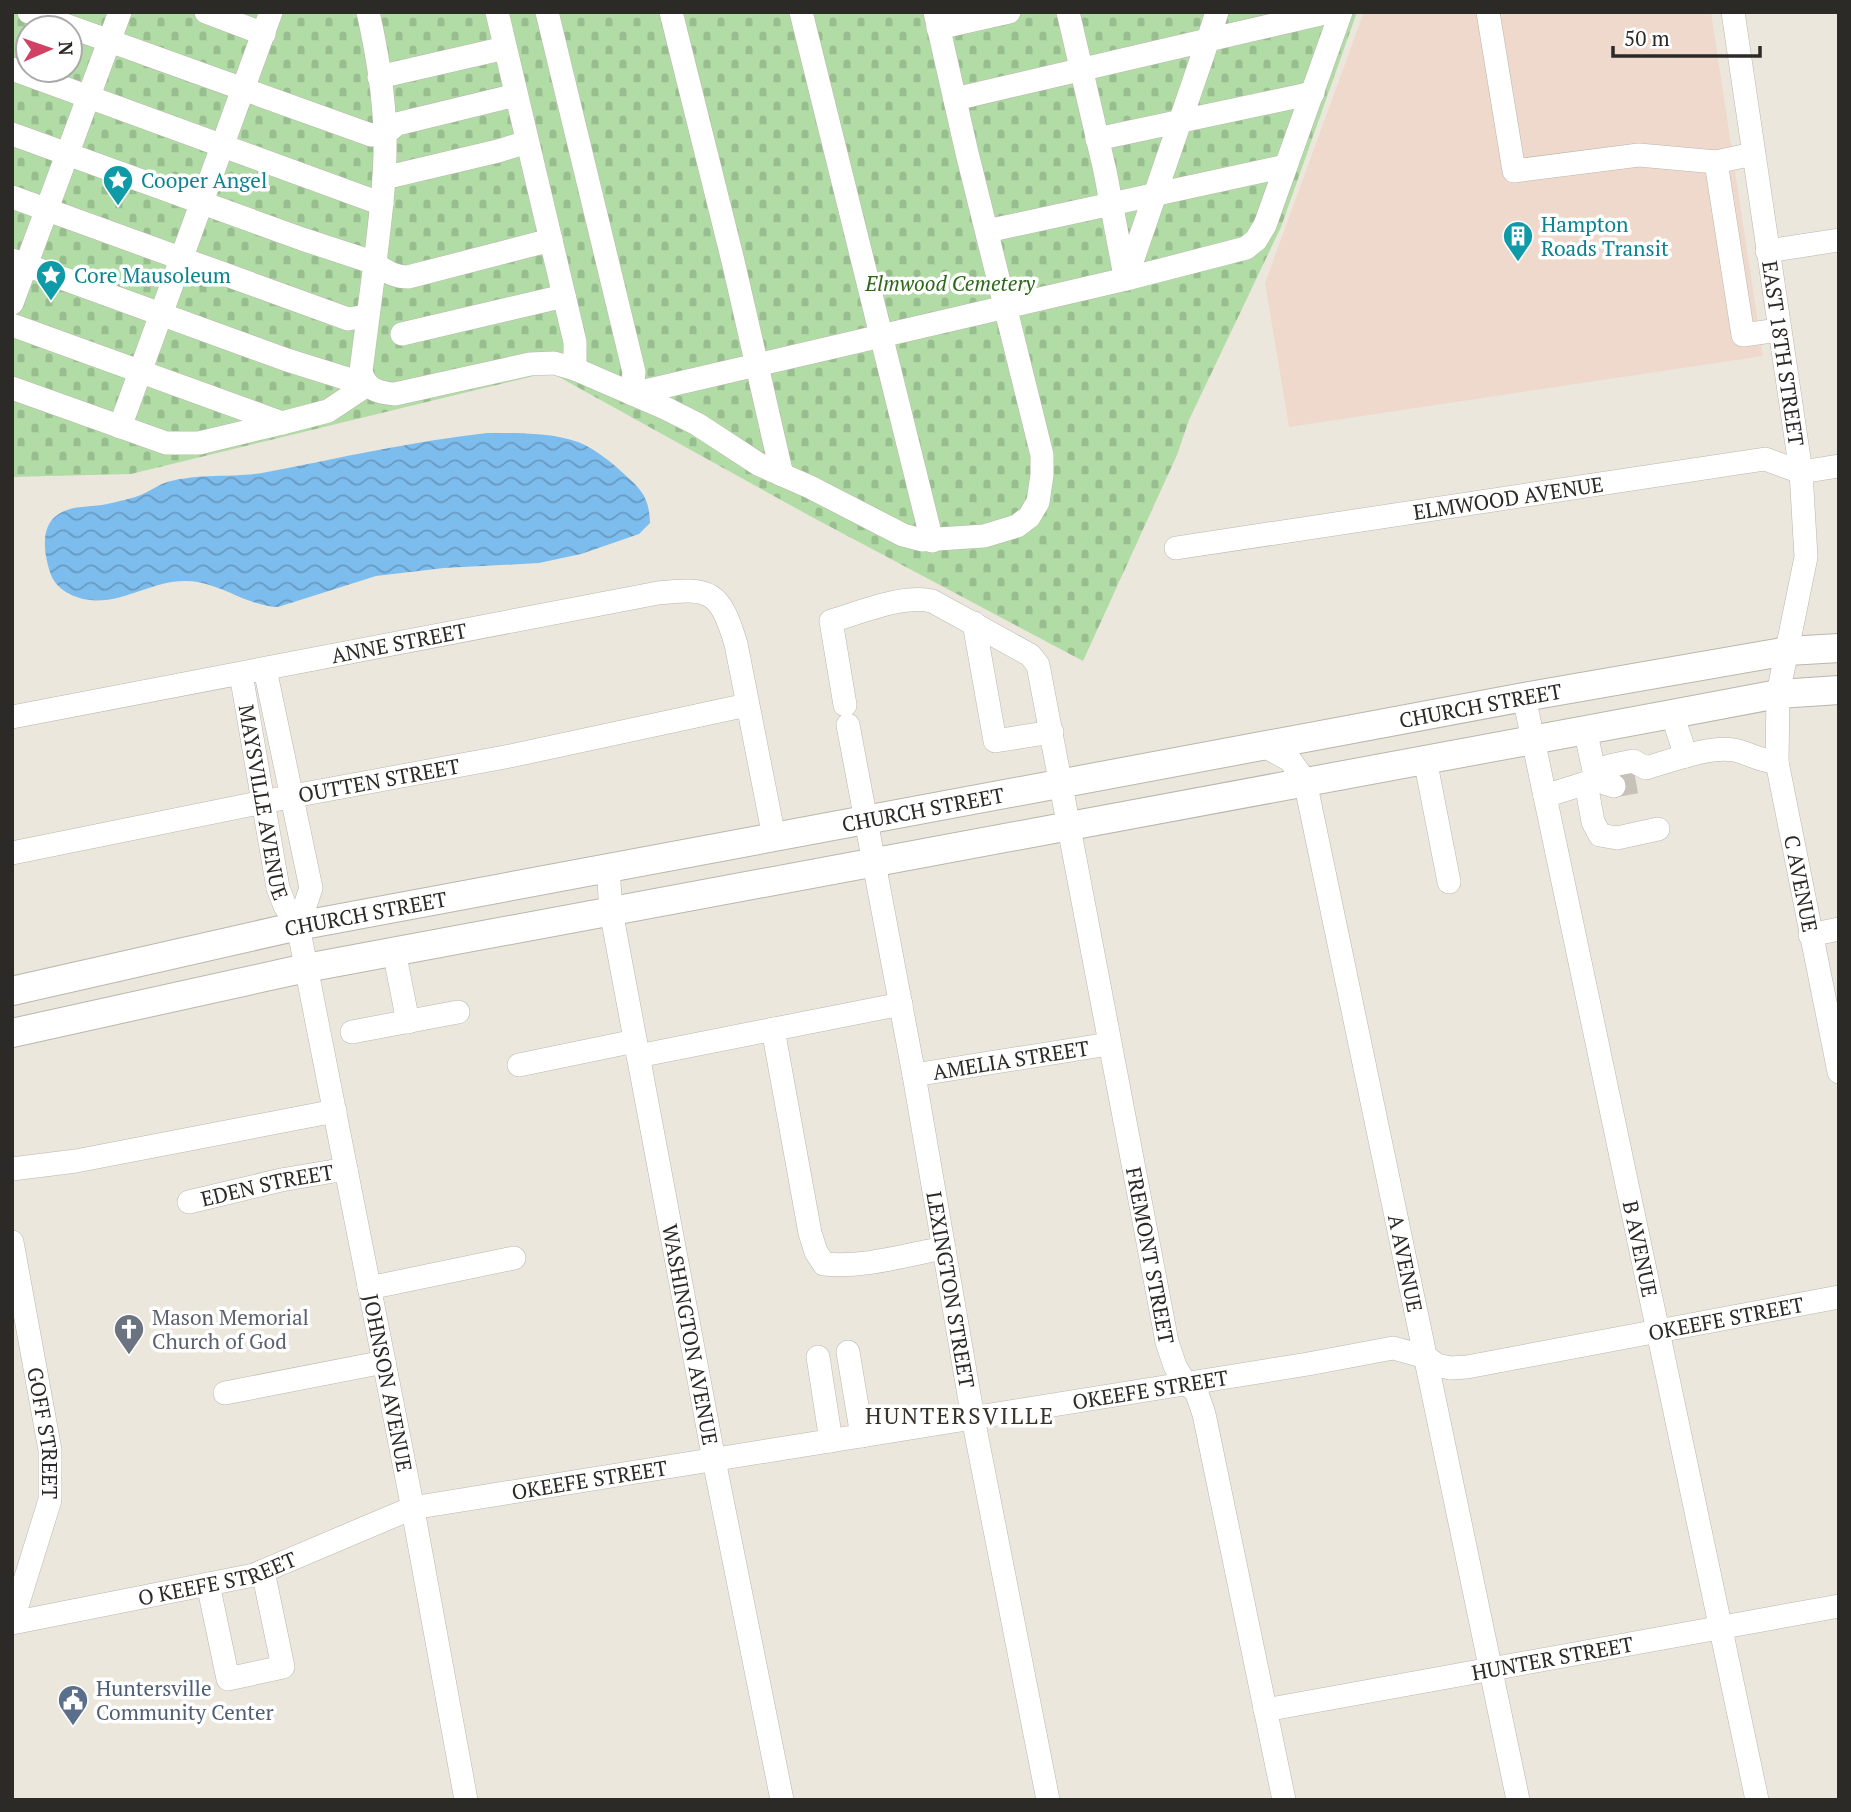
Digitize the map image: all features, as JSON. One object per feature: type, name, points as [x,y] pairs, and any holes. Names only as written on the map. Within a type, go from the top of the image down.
[{"type":"main road","name":"CHURCH STREET","points":[[12,991],[298,926],[1524,697],[1788,651],[1839,648]]},
{"type":"main road","name":"CHURCH STREET","points":[[12,1033],[394,951],[1778,694],[1839,690]]},
{"type":"street","points":[[29,12],[371,135],[385,134],[397,124],[516,95]]},
{"type":"street","points":[[12,303],[19,263],[47,210],[120,12]]},
{"type":"street","points":[[120,427],[268,23],[206,12]]},
{"type":"street","points":[[367,385],[361,371],[382,204],[385,134],[368,12]]},
{"type":"street","points":[[497,12],[575,342],[575,369]]},
{"type":"street","points":[[547,12],[634,372],[632,394]]},
{"type":"street","points":[[671,12],[782,475]]},
{"type":"street","points":[[801,12],[932,541]]},
{"type":"street","points":[[19,263],[384,393],[395,394],[530,364],[554,363],[575,369],[697,424],[760,465],[904,535],[932,541],[984,536],[1009,530],[1029,517],[1038,502],[1042,455],[937,20],[1009,12]]},
{"type":"street","points":[[1068,12],[1126,279]]},
{"type":"street","points":[[1126,279],[1217,12]]},
{"type":"street","points":[[955,99],[1329,12]]},
{"type":"street","points":[[632,394],[1126,279],[1246,248],[1256,240],[1265,225],[1341,12]]},
{"type":"street","points":[[1488,12],[1514,171],[1639,155],[1716,162],[1753,154]]},
{"type":"street","name":"EAST 18TH STREET","points":[[1733,12],[1801,472],[1806,557],[1778,694]]},
{"type":"street","points":[[379,77],[505,48]]},
{"type":"street","points":[[12,69],[382,204]]},
{"type":"street","points":[[1097,139],[1312,93]]},
{"type":"street","points":[[12,134],[375,263],[399,277],[551,240]]},
{"type":"street","points":[[384,178],[527,142]]},
{"type":"street","points":[[1716,162],[1743,335],[1779,330]]},
{"type":"street","points":[[987,231],[1286,166]]},
{"type":"street","points":[[12,197],[348,319],[367,316]]},
{"type":"street","points":[[1767,251],[1839,240]]},
{"type":"street","points":[[402,334],[564,296]]},
{"type":"street","points":[[12,325],[282,423]]},
{"type":"street","points":[[12,388],[166,443],[187,445],[230,438],[328,411],[367,385]]},
{"type":"street","name":"ELMWOOD AVENUE","points":[[1176,548],[1765,459],[1801,472],[1839,466]]},
{"type":"street","name":"ANNE STREET","points":[[12,717],[658,593],[708,593],[717,600],[729,622],[774,837]]},
{"type":"street","name":"FREMONT STREET","points":[[831,621],[884,605],[923,598],[949,608],[1030,655],[1038,665],[1167,1342],[1175,1366],[1185,1383],[1196,1391],[1204,1414],[1284,1800]]},
{"type":"street","name":"LEXINGTON STREET","points":[[831,621],[973,1418],[1048,1800]]},
{"type":"street","points":[[974,623],[995,741],[1052,732]]},
{"type":"street","name":"MAYSVILLE AVENUE","points":[[265,669],[311,888],[298,926]]},
{"type":"street","name":"MAYSVILLE AVENUE","points":[[241,674],[278,888],[285,906],[298,926],[306,968]]},
{"type":"street","name":"C AVENUE","points":[[1778,694],[1777,762],[1839,1072]]},
{"type":"street","name":"B AVENUE","points":[[1524,697],[1758,1800]]},
{"type":"street","name":"OUTTEN STREET","points":[[12,853],[293,796],[510,756],[747,705]]},
{"type":"street","points":[[1672,714],[1686,756]]},
{"type":"street","points":[[1586,729],[1616,780]]},
{"type":"street","name":"A AVENUE","points":[[1264,746],[1276,750],[1290,760],[1306,782],[1518,1800]]},
{"type":"street","points":[[1545,796],[1616,780],[1686,756],[1718,750],[1734,750],[1761,761],[1777,762]]},
{"type":"street","points":[[1425,759],[1449,882]]},
{"type":"street","points":[[1616,780],[1593,822],[1600,835],[1616,838],[1658,829]]},
{"type":"street","name":"WASHINGTON AVENUE","points":[[608,868],[611,911],[636,1048],[782,1800]]},
{"type":"street","points":[[1810,936],[1839,929]]},
{"type":"street","points":[[394,951],[408,1021]]},
{"type":"street","name":"JOHNSON AVENUE","points":[[306,968],[384,1362],[466,1800]]},
{"type":"street","points":[[519,1065],[773,1029],[901,1004]]},
{"type":"street","points":[[352,1032],[457,1012]]},
{"type":"street","points":[[773,1029],[810,1233],[816,1252],[824,1264],[840,1266],[864,1263],[944,1248]]},
{"type":"street","name":"AMELIA STREET","points":[[914,1075],[1109,1044]]},
{"type":"street","points":[[12,1169],[76,1161],[335,1111]]},
{"type":"street","name":"EDEN STREET","points":[[190,1202],[281,1180],[346,1170]]},
{"type":"street","name":"GOFF STREET","points":[[12,1242],[50,1450],[50,1500],[12,1622]]},
{"type":"street","points":[[369,1288],[514,1258]]},
{"type":"street","name":"OKEEFE STREET","points":[[412,1508],[1392,1348],[1426,1357],[1437,1365],[1450,1368],[1467,1367],[1839,1297]]},
{"type":"street","points":[[848,1352],[862,1436]]},
{"type":"street","points":[[818,1357],[831,1441]]},
{"type":"street","points":[[225,1393],[384,1362]]},
{"type":"street","name":"O KEEFE STREET","points":[[12,1622],[264,1572],[412,1508]]},
{"type":"street","points":[[208,1584],[228,1679],[272,1670],[283,1667],[264,1572]]},
{"type":"street","name":"HUNTER STREET","points":[[1265,1710],[1839,1606]]},
{"type":"shaded area","points":[[1364,12],[1711,12],[1763,356],[1289,427],[1265,283]]},
{"type":"green space","name":"Elmwood Cemetery","points":[[12,12],[1357,12],[1281,227],[1189,420],[1177,455],[1083,661],[810,516],[550,372],[131,474],[12,477]]},
{"type":"water","points":[[487,433],[556,436],[590,448],[613,464],[640,489],[646,500],[650,523],[639,534],[581,554],[539,563],[444,568],[376,576],[278,607],[255,603],[211,585],[187,581],[162,584],[114,599],[89,600],[62,589],[51,575],[45,552],[47,528],[56,516],[68,510],[130,499],[175,480],[254,474],[405,445]]},
{"type":"tunnel","points":[[1614,786],[1636,782]]},
{"type":"place","name":"Cooper Angel","points":[[118,207]]},
{"type":"place","name":"Hampton Roads Transit","points":[[1518,263]]},
{"type":"place","name":"Core Mausoleum","points":[[51,302]]},
{"type":"place","name":"Mason Memorial Church of God","points":[[129,1356]]},
{"type":"place","name":"Huntersville Community Center","points":[[73,1727]]},
{"type":"district","name":"HUNTERSVILLE","points":[[960,1415]]}]
